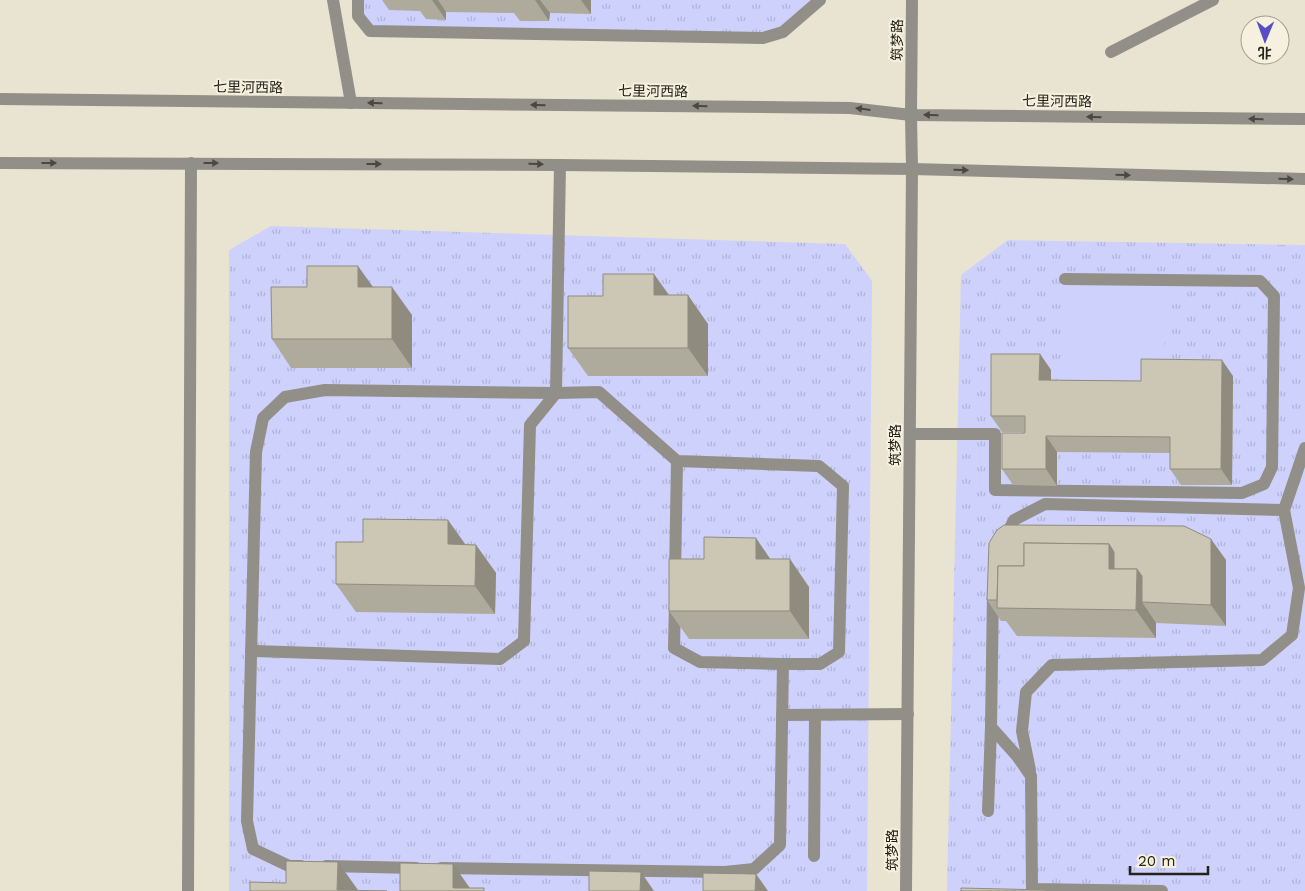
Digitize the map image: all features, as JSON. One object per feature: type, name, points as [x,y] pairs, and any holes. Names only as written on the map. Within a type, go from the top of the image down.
[{"type":"street","points":[[334,0],[350,103]]},
{"type":"street","points":[[358,0],[358,16],[370,31],[764,38],[783,32],[820,0]]},
{"type":"street","name":"筑梦路","points":[[906,891],[912,0]]},
{"type":"street","points":[[1111,52],[1213,0]]},
{"type":"street","name":"七里河西路","points":[[0,99],[850,108],[911,115],[1305,119]]},
{"type":"street","points":[[0,163],[560,165],[912,169],[1305,179]]},
{"type":"street","points":[[188,891],[191,163]]},
{"type":"street","points":[[251,651],[500,658],[524,641],[530,424],[556,393],[560,165]]},
{"type":"street","points":[[910,434],[995,434],[995,490],[1242,493],[1264,484],[1272,467],[1274,296],[1260,281],[1065,279]]},
{"type":"street","points":[[677,461],[674,648],[700,662],[820,664],[839,652],[843,486],[819,466],[677,461],[599,392],[325,390],[285,397],[263,418],[256,452],[246,821],[253,849],[288,866],[726,872],[754,869],[780,846],[783,664]]},
{"type":"street","points":[[1162,891],[1032,888],[1032,776],[1022,731],[1026,692],[1052,665],[1262,660],[1292,634],[1299,588],[1284,510],[1305,448]]},
{"type":"street","points":[[998,552],[1014,520],[1045,504],[1284,510]]},
{"type":"street","points":[[988,811],[993,580]]},
{"type":"street","points":[[782,714],[908,714]]},
{"type":"street","points":[[814,856],[815,715]]},
{"type":"street","points":[[991,727],[1032,776]]},
{"type":"green space","points":[[358,0],[820,0],[783,32],[761,38],[370,31]]},
{"type":"green space","points":[[271,226],[845,244],[872,281],[867,891],[229,891],[229,250]]},
{"type":"green space","points":[[1008,240],[1305,245],[1305,891],[947,891],[961,275]]},
{"type":"green space","points":[[1065,279],[1166,280],[1164,375],[1153,397],[1086,397],[1062,366]]},
{"type":"building","points":[[307,266],[358,266],[358,287],[392,287],[392,339],[272,339],[271,287],[307,287]]},
{"type":"building","points":[[603,274],[654,274],[654,295],[688,295],[688,348],[568,348],[568,296],[603,296]]},
{"type":"building","points":[[991,354],[1040,354],[1039,380],[1141,381],[1141,359],[1222,360],[1221,469],[1170,469],[1170,437],[1046,436],[1046,469],[1002,469],[1002,433],[1025,433],[1025,416],[991,416]]},
{"type":"building","points":[[363,519],[448,520],[448,544],[476,545],[475,586],[336,584],[336,542],[363,542]]},
{"type":"building","points":[[1004,525],[1184,526],[1211,539],[1211,605],[1142,602],[1142,576],[1137,569],[1114,569],[1114,552],[1109,544],[1024,543],[1024,566],[998,566],[997,600],[987,600],[989,543],[997,530]]},
{"type":"building","points":[[704,537],[756,538],[756,559],[790,559],[790,611],[669,611],[669,559],[704,559]]},
{"type":"building","points":[[1024,543],[1109,544],[1109,569],[1137,569],[1136,610],[997,608],[998,566],[1024,566]]},
{"type":"building","points":[[286,861],[338,862],[337,890],[387,891],[250,891],[250,882],[286,883]]},
{"type":"building","points":[[400,863],[453,864],[453,888],[484,888],[484,891],[400,891]]},
{"type":"building","points":[[589,871],[641,872],[640,891],[589,891]]},
{"type":"building","points":[[703,873],[756,874],[755,891],[703,891]]},
{"type":"building","points":[[961,888],[1047,890],[1047,891],[961,891]]}]
